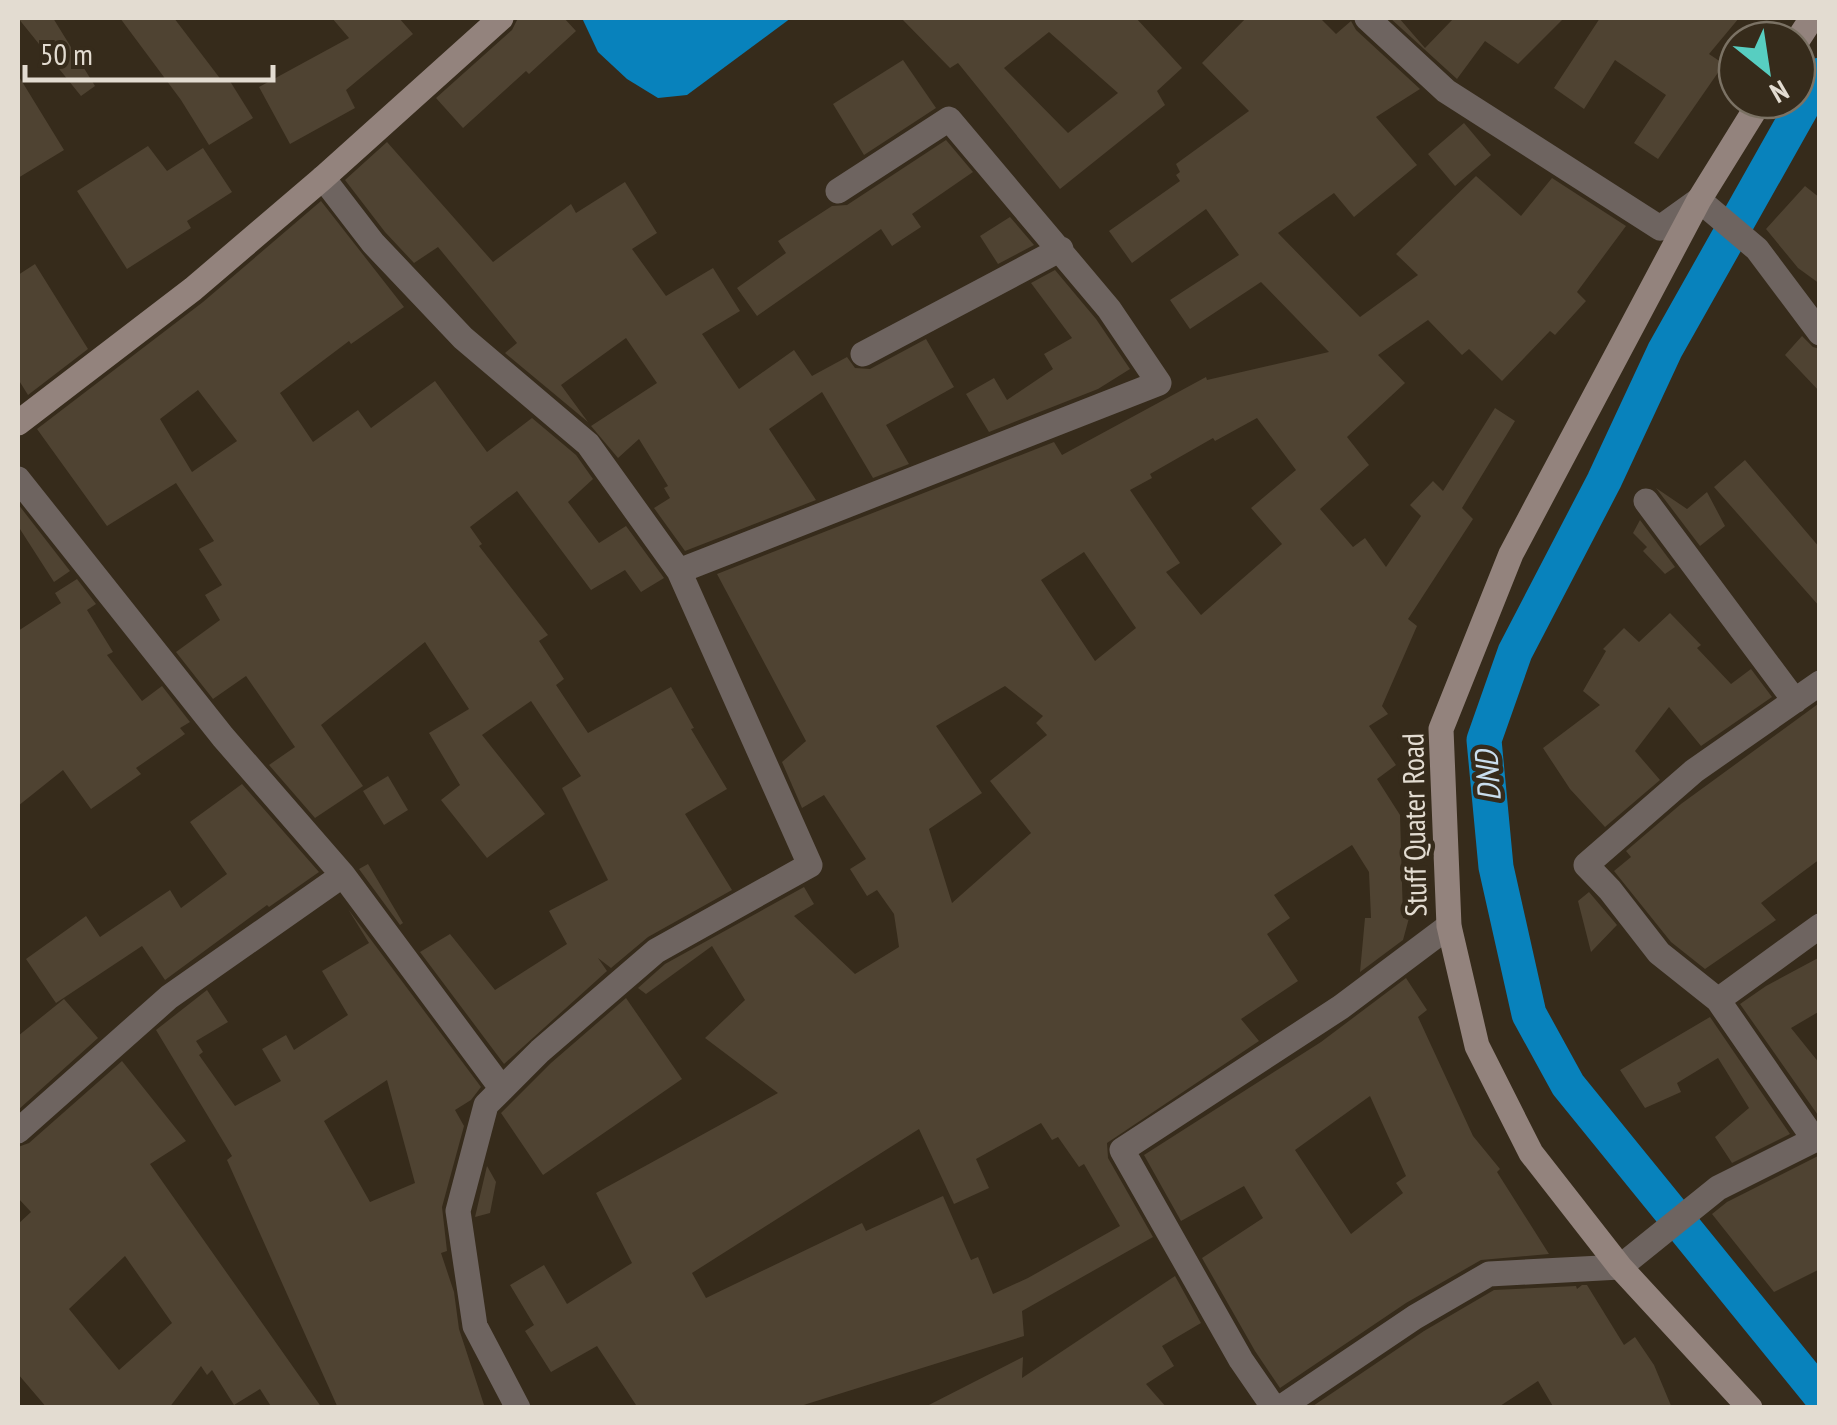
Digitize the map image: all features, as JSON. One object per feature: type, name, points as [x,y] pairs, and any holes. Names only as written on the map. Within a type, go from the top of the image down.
[{"type":"street","points":[[18,422],[193,289],[324,178],[501,18]]},
{"type":"street","points":[[1367,18],[1446,90],[1660,228],[1700,201],[1757,249],[1820,332]]},
{"type":"street","points":[[679,571],[1159,384],[1109,309],[949,120],[838,191]]},
{"type":"street","name":"Stuff Quater Road","points":[[1748,120],[1700,201],[1511,554],[1442,729],[1449,926],[1477,1046],[1531,1152],[1621,1266],[1750,1408]]},
{"type":"street","points":[[324,178],[372,243],[463,338],[588,444],[679,571],[810,865],[656,951],[540,1050],[486,1105],[458,1211],[475,1326],[518,1408]]},
{"type":"street","points":[[862,354],[1060,249]]},
{"type":"street","points":[[18,479],[223,738],[344,875],[502,1089]]},
{"type":"street","points":[[1646,501],[1795,701]]},
{"type":"street","points":[[1449,926],[1342,1007],[1122,1150],[1241,1360],[1277,1408],[1416,1317],[1490,1274],[1621,1266],[1718,1188],[1816,1138],[1718,1000],[1659,952],[1586,865],[1694,771],[1820,684]]},
{"type":"street","points":[[18,1130],[169,997],[344,875]]},
{"type":"street","points":[[1718,1000],[1820,926]]},
{"type":"water","points":[[582,18],[791,18],[687,95],[658,98],[627,79],[598,52]]},
{"type":"building","points":[[18,18],[53,18],[95,86],[81,96]]},
{"type":"building","points":[[120,18],[174,18],[222,81],[228,78],[253,118],[209,145]]},
{"type":"building","points":[[332,18],[399,18],[413,34],[346,90],[355,108],[290,144],[259,87],[349,38]]},
{"type":"building","points":[[518,18],[564,18],[576,31],[463,128],[436,98],[512,30]]},
{"type":"building","points":[[901,18],[1136,18],[1182,68],[1157,91],[1165,105],[1060,189],[958,63],[950,68]],"holes":[[[1049,32],[1118,93],[1068,133],[1004,68]]]},
{"type":"building","points":[[1246,18],[1320,18],[1336,34],[1351,21],[1420,89],[1376,117],[1417,165],[1354,217],[1334,193],[1278,233],[1360,317],[1418,275],[1396,254],[1476,176],[1521,216],[1552,178],[1626,226],[1577,292],[1586,301],[1555,335],[1550,331],[1502,381],[1469,349],[1462,355],[1428,320],[1378,355],[1405,383],[1347,437],[1369,465],[1320,509],[1353,547],[1365,538],[1386,567],[1421,516],[1410,505],[1433,481],[1443,491],[1495,408],[1515,421],[1462,508],[1473,519],[1408,619],[1417,626],[1382,706],[1388,714],[1369,726],[1396,765],[1377,779],[1400,815],[1403,918],[1409,918],[1403,940],[1360,972],[1365,918],[1371,918],[1369,872],[1352,845],[1274,895],[1290,918],[1267,934],[1298,981],[1241,1019],[1259,1041],[1107,1143],[1108,1158],[1153,1237],[1022,1311],[1024,1336],[794,1408],[638,1408],[597,1346],[551,1372],[525,1331],[534,1325],[510,1285],[544,1265],[567,1304],[632,1263],[596,1193],[778,1093],[705,1038],[745,1000],[712,946],[646,994],[638,988],[665,964],[804,887],[814,904],[794,916],[855,974],[899,947],[894,914],[877,890],[867,896],[850,869],[866,859],[824,795],[802,808],[782,762],[806,741],[717,574],[1054,442],[1062,455],[1206,377],[1207,380],[1329,352],[1261,282],[1190,329],[1170,300],[1239,255],[1206,209],[1132,263],[1109,231],[1180,181],[1176,164],[1249,111],[1202,63]],"holes":[[[1257,418],[1296,470],[1251,508],[1282,544],[1201,615],[1166,572],[1180,563],[1130,490],[1152,478],[1150,474],[1213,438],[1215,441]],[[1084,552],[1136,628],[1095,661],[1041,580]],[[1005,686],[1043,716],[1036,723],[1047,735],[990,781],[1031,833],[952,903],[929,829],[982,793],[936,726]],[[1041,1123],[1052,1140],[1058,1137],[1079,1167],[1084,1164],[1120,1226],[993,1294],[978,1257],[971,1260],[943,1196],[866,1231],[862,1223],[706,1298],[692,1273],[919,1129],[954,1204],[989,1188],[976,1159]]]},
{"type":"building","points":[[1390,18],[1399,18],[1425,48],[1451,18],[1564,18],[1518,64],[1485,41],[1457,79]]},
{"type":"building","points":[[1600,18],[1739,18],[1717,20],[1717,44],[1709,54],[1717,59],[1717,74],[1658,159],[1634,143],[1666,95],[1615,60],[1584,109],[1554,88]]},
{"type":"building","points":[[903,60],[936,108],[864,155],[833,104]]},
{"type":"building","points":[[18,75],[64,150],[18,178]]},
{"type":"building","points":[[1464,123],[1491,155],[1455,186],[1428,154]]},
{"type":"building","points":[[946,140],[973,172],[912,214],[921,227],[892,246],[881,229],[757,316],[737,288],[786,253],[778,241],[832,206],[847,205]]},
{"type":"building","points":[[387,142],[493,262],[571,204],[576,213],[625,182],[657,233],[632,249],[666,296],[713,268],[740,311],[702,334],[739,389],[794,350],[812,376],[847,357],[855,368],[870,369],[926,339],[954,387],[886,425],[909,464],[873,478],[822,392],[769,429],[816,500],[685,551],[654,508],[670,498],[664,488],[668,486],[639,439],[618,458],[591,426],[657,383],[626,338],[561,385],[588,422],[505,353],[517,343],[438,247],[414,263],[345,180]]},
{"type":"building","points":[[148,146],[167,171],[203,148],[232,192],[187,221],[191,228],[127,269],[77,191]]},
{"type":"building","points":[[1805,186],[1820,198],[1820,284],[1798,268],[1766,229]]},
{"type":"building","points":[[321,201],[404,307],[351,344],[349,341],[280,393],[313,442],[358,410],[371,428],[435,381],[487,452],[532,418],[576,455],[593,479],[568,502],[599,543],[626,526],[664,578],[641,592],[625,570],[591,590],[517,491],[470,527],[482,544],[479,546],[548,635],[539,641],[564,679],[556,685],[588,733],[671,687],[727,789],[685,814],[732,890],[648,937],[611,968],[598,958],[607,971],[504,1064],[420,952],[450,934],[495,990],[567,944],[549,911],[608,880],[562,788],[581,776],[531,701],[482,735],[545,814],[487,858],[441,800],[460,785],[429,733],[469,709],[425,642],[321,725],[363,786],[315,818],[269,765],[295,747],[246,676],[213,699],[176,652],[220,620],[205,595],[222,585],[199,549],[214,541],[176,483],[107,526],[37,429],[203,302]],"holes":[[[198,390],[237,441],[192,472],[160,419]]]},
{"type":"building","points":[[1010,217],[1034,245],[998,264],[980,236]]},
{"type":"building","points":[[35,264],[88,349],[28,395],[18,379],[18,275]]},
{"type":"building","points":[[1055,270],[1096,319],[1130,369],[1098,389],[989,432],[966,394],[994,378],[1007,400],[1053,369],[1044,354],[1072,338],[1031,283]]},
{"type":"building","points":[[1802,336],[1820,349],[1820,392],[1785,355]]},
{"type":"building","points":[[1745,460],[1820,548],[1820,607],[1714,487]]},
{"type":"building","points":[[1656,488],[1687,509],[1707,492],[1725,526],[1700,546]]},
{"type":"building","points":[[18,504],[70,571],[54,582],[18,526]]},
{"type":"building","points":[[1640,520],[1675,567],[1665,574],[1643,551],[1647,547],[1633,533]]},
{"type":"building","points":[[77,579],[96,604],[87,610],[113,652],[107,655],[142,701],[162,686],[190,722],[180,728],[185,734],[136,768],[141,774],[91,809],[63,770],[18,806],[18,631],[61,603],[55,593]]},
{"type":"building","points":[[1670,613],[1731,684],[1751,669],[1772,697],[1701,746],[1669,707],[1635,751],[1660,780],[1605,827],[1570,789],[1543,748],[1600,705],[1583,691],[1606,651],[1603,649],[1624,628],[1639,642]]},
{"type":"building","points":[[1818,704],[1820,859],[1761,903],[1776,920],[1705,969],[1671,942],[1614,871],[1631,857],[1626,851],[1681,804]]},
{"type":"building","points":[[388,776],[408,810],[384,825],[363,791]]},
{"type":"building","points":[[242,784],[319,872],[165,980],[142,946],[56,1003],[26,959],[86,916],[100,937],[170,890],[181,908],[227,874],[190,822]]},
{"type":"building","points":[[368,864],[403,923],[400,925],[359,869]]},
{"type":"building","points":[[1589,892],[1617,925],[1591,952],[1578,901]]},
{"type":"building","points":[[348,909],[481,1087],[471,1100],[455,1110],[464,1126],[442,1207],[447,1251],[441,1253],[454,1292],[459,1329],[485,1408],[338,1408],[227,1160],[232,1156],[156,1030],[207,990],[228,1022],[196,1041],[203,1052],[199,1055],[235,1106],[281,1081],[262,1049],[286,1035],[294,1050],[348,1015],[322,971],[369,943]],"holes":[[[387,1080],[415,1183],[370,1202],[324,1121]]]},
{"type":"building","points":[[1820,957],[1820,1011],[1791,1028],[1820,1064],[1820,1118],[1740,1004]]},
{"type":"building","points":[[1406,978],[1427,1010],[1418,1017],[1473,1136],[1500,1169],[1497,1172],[1549,1254],[1481,1260],[1406,1303],[1280,1388],[1202,1258],[1263,1218],[1244,1186],[1181,1221],[1144,1155],[1321,1042]],"holes":[[[1370,1096],[1406,1176],[1396,1183],[1403,1193],[1351,1234],[1295,1150]]]},
{"type":"building","points":[[626,998],[682,1079],[543,1175],[501,1113]]},
{"type":"building","points":[[64,999],[98,1038],[18,1110],[18,1036]]},
{"type":"building","points":[[1710,1017],[1790,1134],[1732,1163],[1715,1137],[1749,1108],[1718,1058],[1677,1083],[1681,1092],[1645,1108],[1620,1070]]},
{"type":"building","points":[[122,1061],[186,1141],[150,1164],[322,1408],[272,1408],[260,1389],[234,1405],[212,1370],[207,1375],[201,1366],[169,1408],[47,1408],[18,1374],[18,1224],[31,1212],[18,1198],[18,1147],[29,1143]],"holes":[[[125,1256],[172,1323],[119,1370],[69,1309]]]},
{"type":"building","points":[[1820,1155],[1820,1269],[1774,1292],[1712,1214],[1727,1202]]},
{"type":"building","points":[[487,1166],[496,1182],[490,1213],[475,1217]]},
{"type":"building","points":[[1175,1276],[1201,1323],[1162,1346],[1174,1366],[1146,1384],[1167,1408],[923,1408],[1023,1357],[1022,1378]]},
{"type":"building","points":[[1587,1285],[1624,1345],[1635,1337],[1654,1365],[1672,1408],[1554,1408],[1538,1381],[1497,1408],[1310,1408],[1424,1331],[1494,1290],[1576,1286],[1577,1289]]},
{"type":"waterway","name":"DND","points":[[1820,75],[1665,350],[1604,481],[1515,652],[1484,740],[1496,867],[1529,1014],[1568,1085],[1820,1395]]}]
